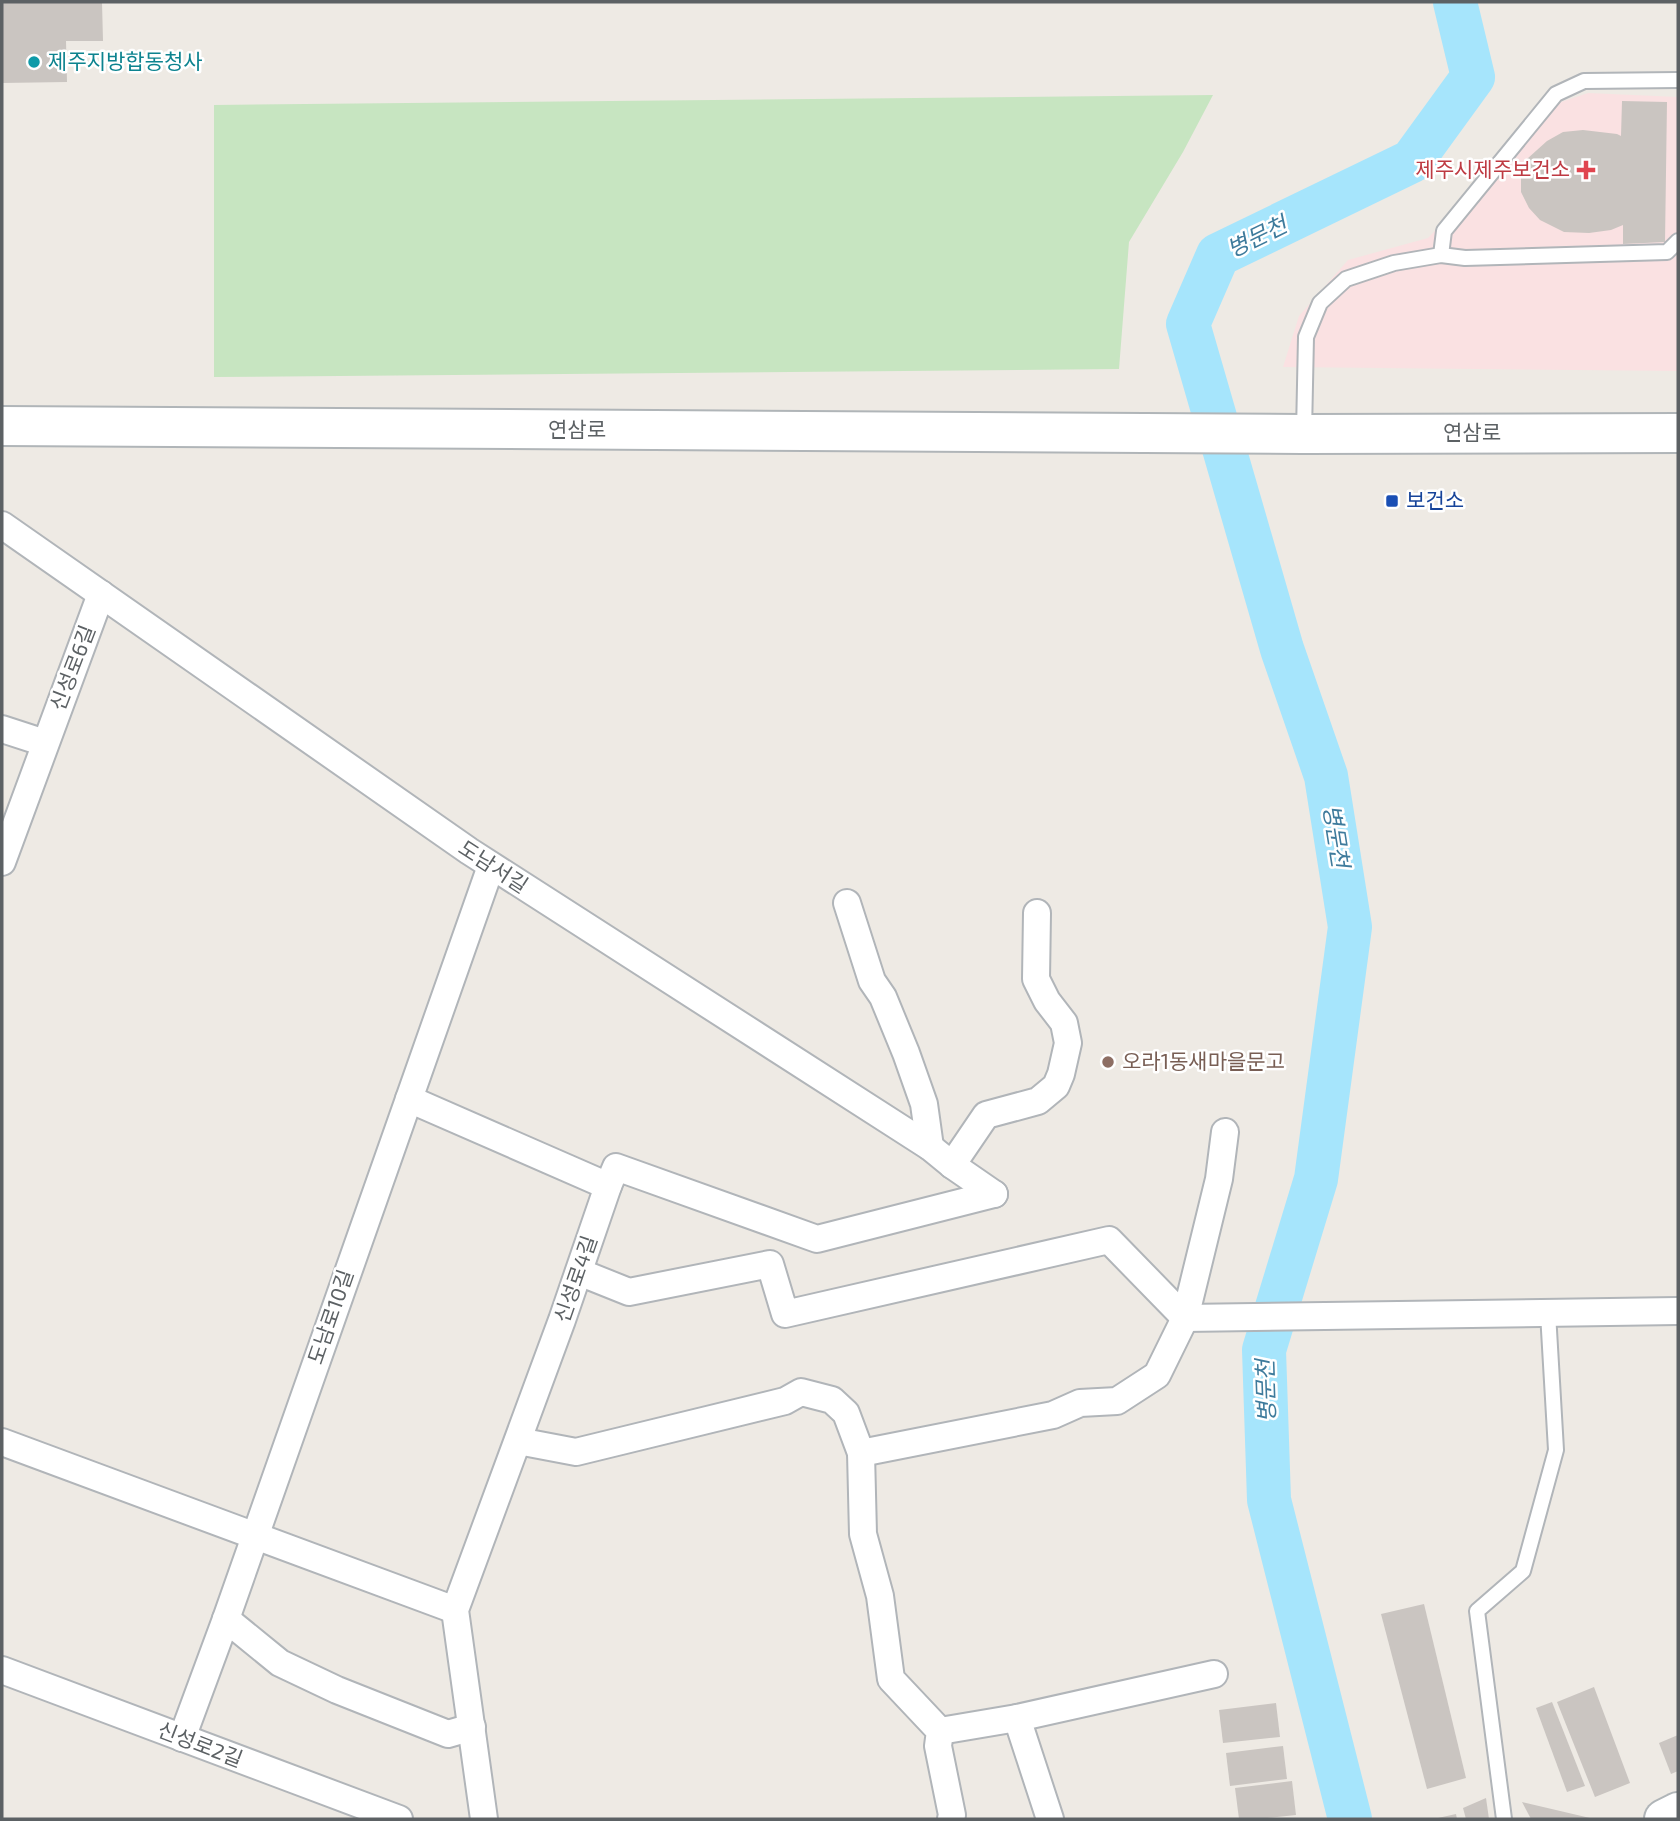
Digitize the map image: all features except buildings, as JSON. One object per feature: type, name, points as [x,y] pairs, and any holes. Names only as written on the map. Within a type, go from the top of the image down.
[{"type":"main road","name":"연삼로","points":[[2,426],[1304,434],[1678,433]]},
{"type":"main road","points":[[1664,1819],[1678,1812]]},
{"type":"street","name":"도남서길","points":[[2,525],[491,866],[930,1147],[994,1194],[817,1240],[616,1167],[608,1186]]},
{"type":"street","name":"신성로6길","points":[[2,862],[101,594]]},
{"type":"street","points":[[2,729],[45,743]]},
{"type":"street","points":[[491,866],[409,1098],[608,1186]]},
{"type":"street","points":[[846,903],[872,981],[883,996],[924,1104],[930,1147]]},
{"type":"street","points":[[952,1165],[986,1115],[1038,1101],[1056,1086],[1061,1074],[1068,1043],[1064,1023],[1047,1001],[1036,979],[1037,913]]},
{"type":"street","name":"도남로10길","points":[[182,1738],[409,1098]]},
{"type":"street","points":[[861,1453],[1053,1415],[1080,1404],[1117,1401],[1157,1375],[1185,1318],[1219,1179],[1225,1132]]},
{"type":"street","name":"신성로4길","points":[[484,1819],[455,1610],[608,1186]]},
{"type":"street","points":[[579,1272],[629,1292],[770,1264],[785,1314],[1109,1240],[1185,1318],[1678,1311]]},
{"type":"street","points":[[517,1441],[576,1452],[785,1401],[801,1391],[832,1400],[846,1413],[861,1453],[863,1534],[880,1596],[891,1679],[940,1731]]},
{"type":"street","points":[[2,1442],[455,1610]]},
{"type":"street","points":[[226,1619],[280,1662],[337,1690],[448,1734],[472,1727]]},
{"type":"street","name":"신성로2길","points":[[2,1670],[399,1819]]},
{"type":"street","points":[[940,1731],[1017,1718],[1214,1674]]},
{"type":"street","points":[[1017,1718],[1050,1819]]},
{"type":"street","points":[[940,1731],[938,1746],[951,1819]]},
{"type":"lane","points":[[1441,255],[1444,231],[1556,94],[1584,81],[1678,80]]},
{"type":"lane","points":[[1304,434],[1306,337],[1320,303],[1346,279],[1394,262],[1441,255],[1465,258],[1667,252],[1678,240]]},
{"type":"lane","points":[[1504,1819],[1477,1611],[1523,1571],[1556,1450],[1548,1313]]},
{"type":"shaded area","name":"제주시제주보건소","points":[[1588,93],[1678,97],[1678,371],[1283,367],[1299,316],[1348,260],[1428,238],[1558,103]]},
{"type":"green space","points":[[1213,95],[1183,152],[1129,242],[1119,369],[214,377],[214,105]]},
{"type":"waterway","name":"병문천","points":[[1350,1819],[1269,1500],[1264,1350],[1316,1179],[1350,927],[1326,776],[1282,649],[1188,324],[1218,255],[1412,161],[1473,77],[1455,2]]},
{"type":"place","name":"제주지방합동청사","points":[[34,62]]},
{"type":"place","name":"제주시제주보건소","points":[[1586,170]]},
{"type":"place","name":"보건소","points":[[1392,501]]},
{"type":"place","name":"오라1동새마을문고","points":[[1108,1062]]}]
